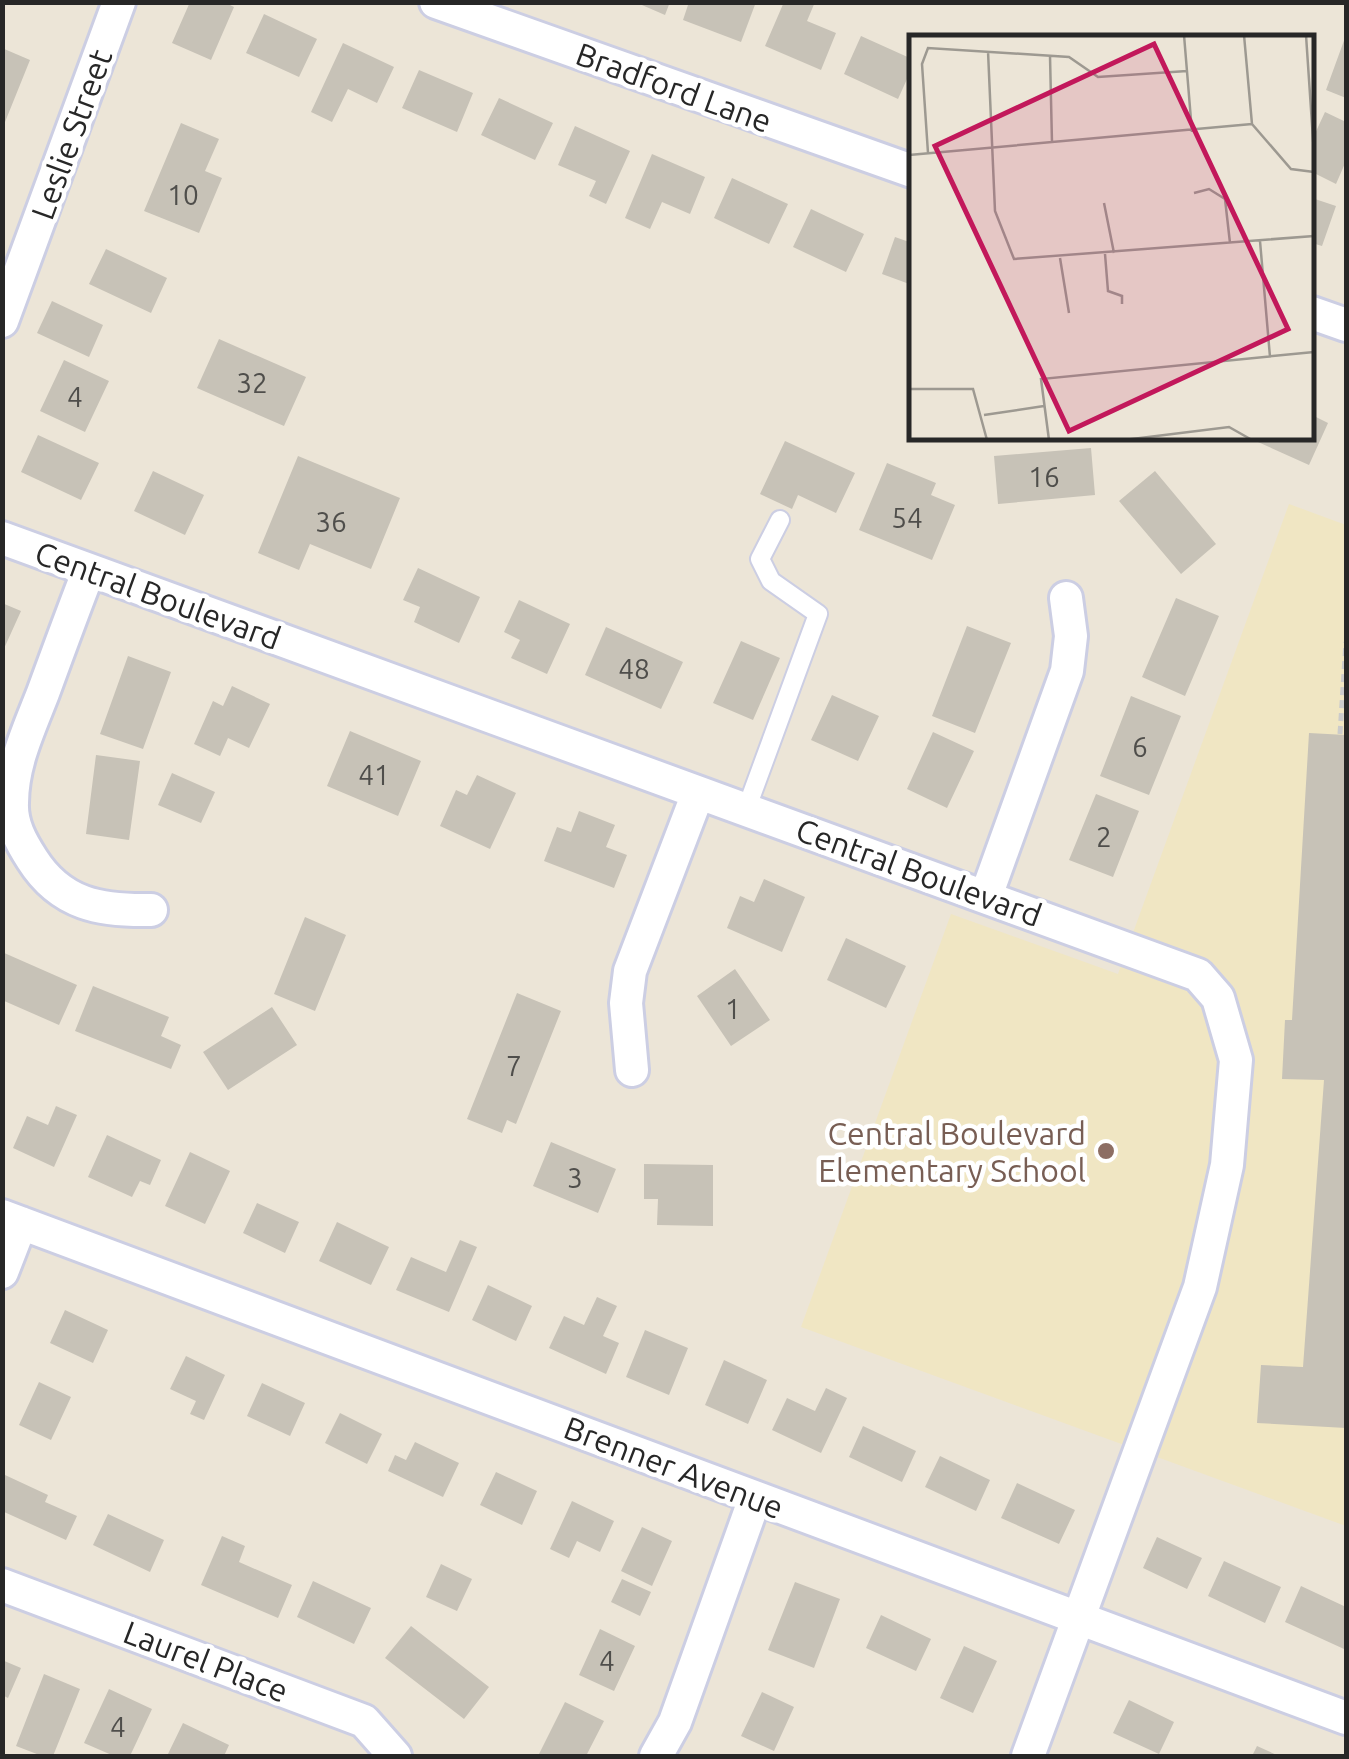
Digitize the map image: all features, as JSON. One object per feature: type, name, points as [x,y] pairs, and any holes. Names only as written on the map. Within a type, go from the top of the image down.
[{"type":"street","name":"Leslie Street","points":[[2,321],[118,2]]},
{"type":"street","name":"Bradford Lane","points":[[436,2],[909,170]]},
{"type":"street","points":[[1314,313],[1346,325]]},
{"type":"street","name":"Central Boulevard","points":[[2,538],[1198,975],[1218,998],[1236,1060],[1227,1166],[1200,1287],[1028,1756]]},
{"type":"street","points":[[89,570],[15,766],[12,806],[19,839],[42,876],[64,895],[113,911],[151,910]]},
{"type":"street","points":[[986,896],[1061,693],[1071,636],[1066,598]]},
{"type":"street","points":[[632,1070],[626,1003],[630,971],[698,792]]},
{"type":"street","points":[[2,1272],[12,1219]]},
{"type":"street","name":"Brenner Avenue","points":[[12,1219],[1346,1718]]},
{"type":"street","points":[[656,1756],[675,1722],[756,1498]]},
{"type":"street","name":"Laurel Place","points":[[2,1585],[364,1721],[395,1756]]},
{"type":"lane","points":[[746,810],[818,614],[771,581],[760,559],[780,520]]},
{"type":"path","points":[[1340,734],[1346,642]]},
{"type":"shaded area","name":"Central Boulevard Elementary School","points":[[1289,504],[1346,525],[1346,1526],[801,1327],[951,914],[1118,974]]},
{"type":"building","points":[[190,2],[224,2],[234,7],[211,60],[172,43]]},
{"type":"building","points":[[635,2],[670,2],[665,15]]},
{"type":"building","points":[[689,2],[756,2],[741,42],[683,20]]},
{"type":"building","points":[[784,2],[815,2],[807,21],[836,33],[821,70],[765,46]]},
{"type":"building","points":[[264,14],[317,39],[299,77],[246,53]]},
{"type":"building","points":[[1346,35],[1346,98],[1326,90]]},
{"type":"building","points":[[861,36],[909,58],[909,75],[898,99],[844,74]]},
{"type":"building","points":[[343,43],[394,67],[377,103],[348,89],[332,122],[311,112]]},
{"type":"building","points":[[2,48],[30,60],[3,127],[2,127]]},
{"type":"building","points":[[419,70],[473,93],[457,132],[402,108]]},
{"type":"building","points":[[499,98],[553,123],[535,160],[481,135]]},
{"type":"building","points":[[1325,112],[1346,122],[1346,161],[1336,184],[1314,173],[1314,136]]},
{"type":"building","points":[[181,123],[219,139],[205,171],[222,178],[199,233],[144,211]]},
{"type":"building","points":[[575,126],[630,151],[606,204],[589,196],[596,181],[558,165]]},
{"type":"building","points":[[652,154],[705,177],[690,214],[662,202],[650,229],[625,218]]},
{"type":"building","points":[[732,178],[788,204],[769,244],[714,218]]},
{"type":"building","points":[[1314,199],[1336,206],[1322,246],[1314,244]]},
{"type":"building","points":[[811,209],[864,234],[846,272],[793,247]]},
{"type":"building","points":[[895,237],[909,242],[909,284],[882,274]]},
{"type":"building","points":[[106,249],[167,278],[151,313],[89,284]]},
{"type":"building","points":[[52,301],[103,325],[89,357],[37,333]]},
{"type":"building","points":[[219,339],[306,377],[284,426],[197,388]]},
{"type":"building","points":[[64,360],[109,381],[85,432],[40,411]]},
{"type":"building","points":[[1314,416],[1328,423],[1309,465],[1253,440],[1314,440]]},
{"type":"building","points":[[38,435],[99,463],[81,500],[21,472]]},
{"type":"building","points":[[785,441],[855,473],[836,513],[798,495],[792,509],[760,494]]},
{"type":"building","points":[[1091,448],[1095,495],[998,504],[994,456]]},
{"type":"building","points":[[298,456],[400,498],[371,569],[310,544],[299,570],[258,553]]},
{"type":"building","points":[[887,463],[936,483],[931,495],[955,505],[932,560],[859,530]]},
{"type":"building","points":[[153,471],[204,495],[185,535],[134,511]]},
{"type":"building","points":[[1155,471],[1216,544],[1181,574],[1119,501]]},
{"type":"building","points":[[418,568],[480,597],[459,643],[414,622],[420,607],[403,600]]},
{"type":"building","points":[[1176,598],[1219,616],[1185,696],[1142,677]]},
{"type":"building","points":[[519,600],[570,624],[547,674],[511,658],[520,640],[504,632]]},
{"type":"building","points":[[2,603],[21,611],[2,653]]},
{"type":"building","points":[[967,626],[1011,643],[975,733],[932,716]]},
{"type":"building","points":[[606,627],[683,662],[661,709],[585,675]]},
{"type":"building","points":[[741,641],[780,658],[753,720],[713,703]]},
{"type":"building","points":[[128,656],[171,672],[143,749],[100,734]]},
{"type":"building","points":[[232,686],[270,704],[249,748],[228,738],[220,756],[194,744],[213,701],[223,706]]},
{"type":"building","points":[[832,695],[879,716],[858,761],[811,740]]},
{"type":"building","points":[[1131,696],[1181,716],[1149,795],[1100,776]]},
{"type":"building","points":[[350,731],[421,761],[398,816],[327,786]]},
{"type":"building","points":[[933,732],[974,751],[947,808],[907,789]]},
{"type":"building","points":[[1309,733],[1346,735],[1346,1428],[1257,1423],[1261,1365],[1303,1367],[1324,1080],[1282,1079],[1285,1020],[1292,1020]]},
{"type":"building","points":[[96,755],[140,761],[129,840],[86,834]]},
{"type":"building","points":[[172,773],[215,792],[201,823],[158,805]]},
{"type":"building","points":[[477,775],[516,793],[490,849],[440,826],[456,790],[467,795]]},
{"type":"building","points":[[1096,794],[1139,811],[1113,877],[1069,860]]},
{"type":"building","points":[[579,811],[615,825],[606,847],[627,855],[614,888],[544,861],[557,827],[571,832]]},
{"type":"building","points":[[764,879],[805,897],[782,952],[727,928],[740,896],[754,902]]},
{"type":"building","points":[[305,917],[346,935],[315,1011],[274,994]]},
{"type":"building","points":[[846,938],[906,966],[886,1008],[827,980]]},
{"type":"building","points":[[2,952],[77,985],[59,1025],[2,1000]]},
{"type":"building","points":[[735,969],[770,1020],[731,1046],[697,996]]},
{"type":"building","points":[[93,986],[169,1017],[161,1036],[181,1045],[171,1069],[75,1031]]},
{"type":"building","points":[[517,993],[561,1011],[516,1124],[507,1120],[502,1133],[467,1119]]},
{"type":"building","points":[[272,1007],[297,1045],[228,1090],[203,1052]]},
{"type":"building","points":[[56,1106],[77,1115],[54,1167],[13,1148],[27,1116],[48,1125]]},
{"type":"building","points":[[107,1135],[161,1160],[150,1185],[140,1181],[132,1197],[88,1177]]},
{"type":"building","points":[[551,1142],[616,1169],[598,1213],[533,1186]]},
{"type":"building","points":[[190,1152],[230,1171],[205,1224],[165,1206]]},
{"type":"building","points":[[644,1164],[713,1165],[713,1226],[657,1225],[658,1199],[644,1199]]},
{"type":"building","points":[[257,1203],[299,1222],[285,1253],[243,1233]]},
{"type":"building","points":[[337,1222],[389,1247],[371,1285],[319,1261]]},
{"type":"building","points":[[460,1240],[477,1247],[449,1312],[396,1290],[411,1257],[446,1272]]},
{"type":"building","points":[[488,1285],[532,1306],[516,1341],[472,1320]]},
{"type":"building","points":[[597,1297],[617,1306],[603,1336],[619,1343],[606,1374],[549,1348],[564,1316],[584,1325]]},
{"type":"building","points":[[65,1310],[108,1330],[93,1363],[50,1343]]},
{"type":"building","points":[[645,1330],[688,1348],[669,1395],[626,1377]]},
{"type":"building","points":[[186,1356],[225,1375],[204,1420],[190,1414],[196,1401],[170,1389]]},
{"type":"building","points":[[724,1360],[767,1380],[748,1424],[705,1405]]},
{"type":"building","points":[[39,1382],[71,1397],[51,1440],[19,1425]]},
{"type":"building","points":[[262,1383],[305,1403],[290,1436],[247,1416]]},
{"type":"building","points":[[826,1388],[847,1398],[821,1453],[772,1430],[787,1398],[815,1411]]},
{"type":"building","points":[[340,1413],[382,1434],[367,1464],[325,1443]]},
{"type":"building","points":[[863,1426],[916,1451],[902,1482],[849,1457]]},
{"type":"building","points":[[415,1442],[459,1463],[443,1497],[388,1471],[395,1455],[406,1460]]},
{"type":"building","points":[[940,1456],[990,1480],[976,1511],[925,1487]]},
{"type":"building","points":[[496,1472],[537,1491],[522,1525],[480,1505]]},
{"type":"building","points":[[5,1475],[48,1495],[45,1502],[77,1516],[66,1540],[2,1511]]},
{"type":"building","points":[[1017,1483],[1075,1510],[1059,1544],[1001,1518]]},
{"type":"building","points":[[572,1501],[614,1521],[600,1552],[577,1541],[569,1558],[550,1549]]},
{"type":"building","points":[[108,1514],[164,1540],[150,1572],[93,1545]]},
{"type":"building","points":[[642,1527],[672,1541],[652,1586],[621,1571]]},
{"type":"building","points":[[222,1536],[245,1546],[239,1562],[292,1585],[278,1618],[201,1585]]},
{"type":"building","points":[[1157,1537],[1202,1558],[1187,1589],[1143,1568]]},
{"type":"building","points":[[1224,1561],[1281,1587],[1265,1623],[1208,1596]]},
{"type":"building","points":[[441,1564],[472,1579],[457,1611],[426,1597]]},
{"type":"building","points":[[622,1579],[651,1592],[640,1616],[611,1602]]},
{"type":"building","points":[[313,1581],[371,1608],[354,1644],[297,1617]]},
{"type":"building","points":[[795,1582],[840,1599],[814,1668],[768,1650]]},
{"type":"building","points":[[1301,1586],[1346,1607],[1344,1649],[1285,1622]]},
{"type":"building","points":[[881,1615],[931,1639],[916,1671],[866,1648]]},
{"type":"building","points":[[411,1626],[489,1687],[464,1719],[385,1658]]},
{"type":"building","points":[[600,1629],[635,1646],[614,1691],[579,1675]]},
{"type":"building","points":[[964,1646],[997,1661],[973,1713],[940,1698]]},
{"type":"building","points":[[2,1660],[21,1668],[8,1698],[2,1695]]},
{"type":"building","points":[[44,1674],[80,1689],[53,1756],[16,1746]]},
{"type":"building","points":[[109,1689],[152,1709],[130,1756],[114,1756],[84,1743]]},
{"type":"building","points":[[762,1692],[794,1707],[774,1751],[741,1736]]},
{"type":"building","points":[[1129,1700],[1174,1722],[1159,1754],[1113,1733]]},
{"type":"building","points":[[565,1702],[604,1721],[586,1756],[538,1756]]},
{"type":"building","points":[[183,1723],[229,1745],[224,1756],[167,1756]]},
{"type":"building","points":[[1257,1746],[1279,1756],[1252,1756]]},
{"type":"place","name":"Central Boulevard Elementary School","points":[[1106,1151]]}]
